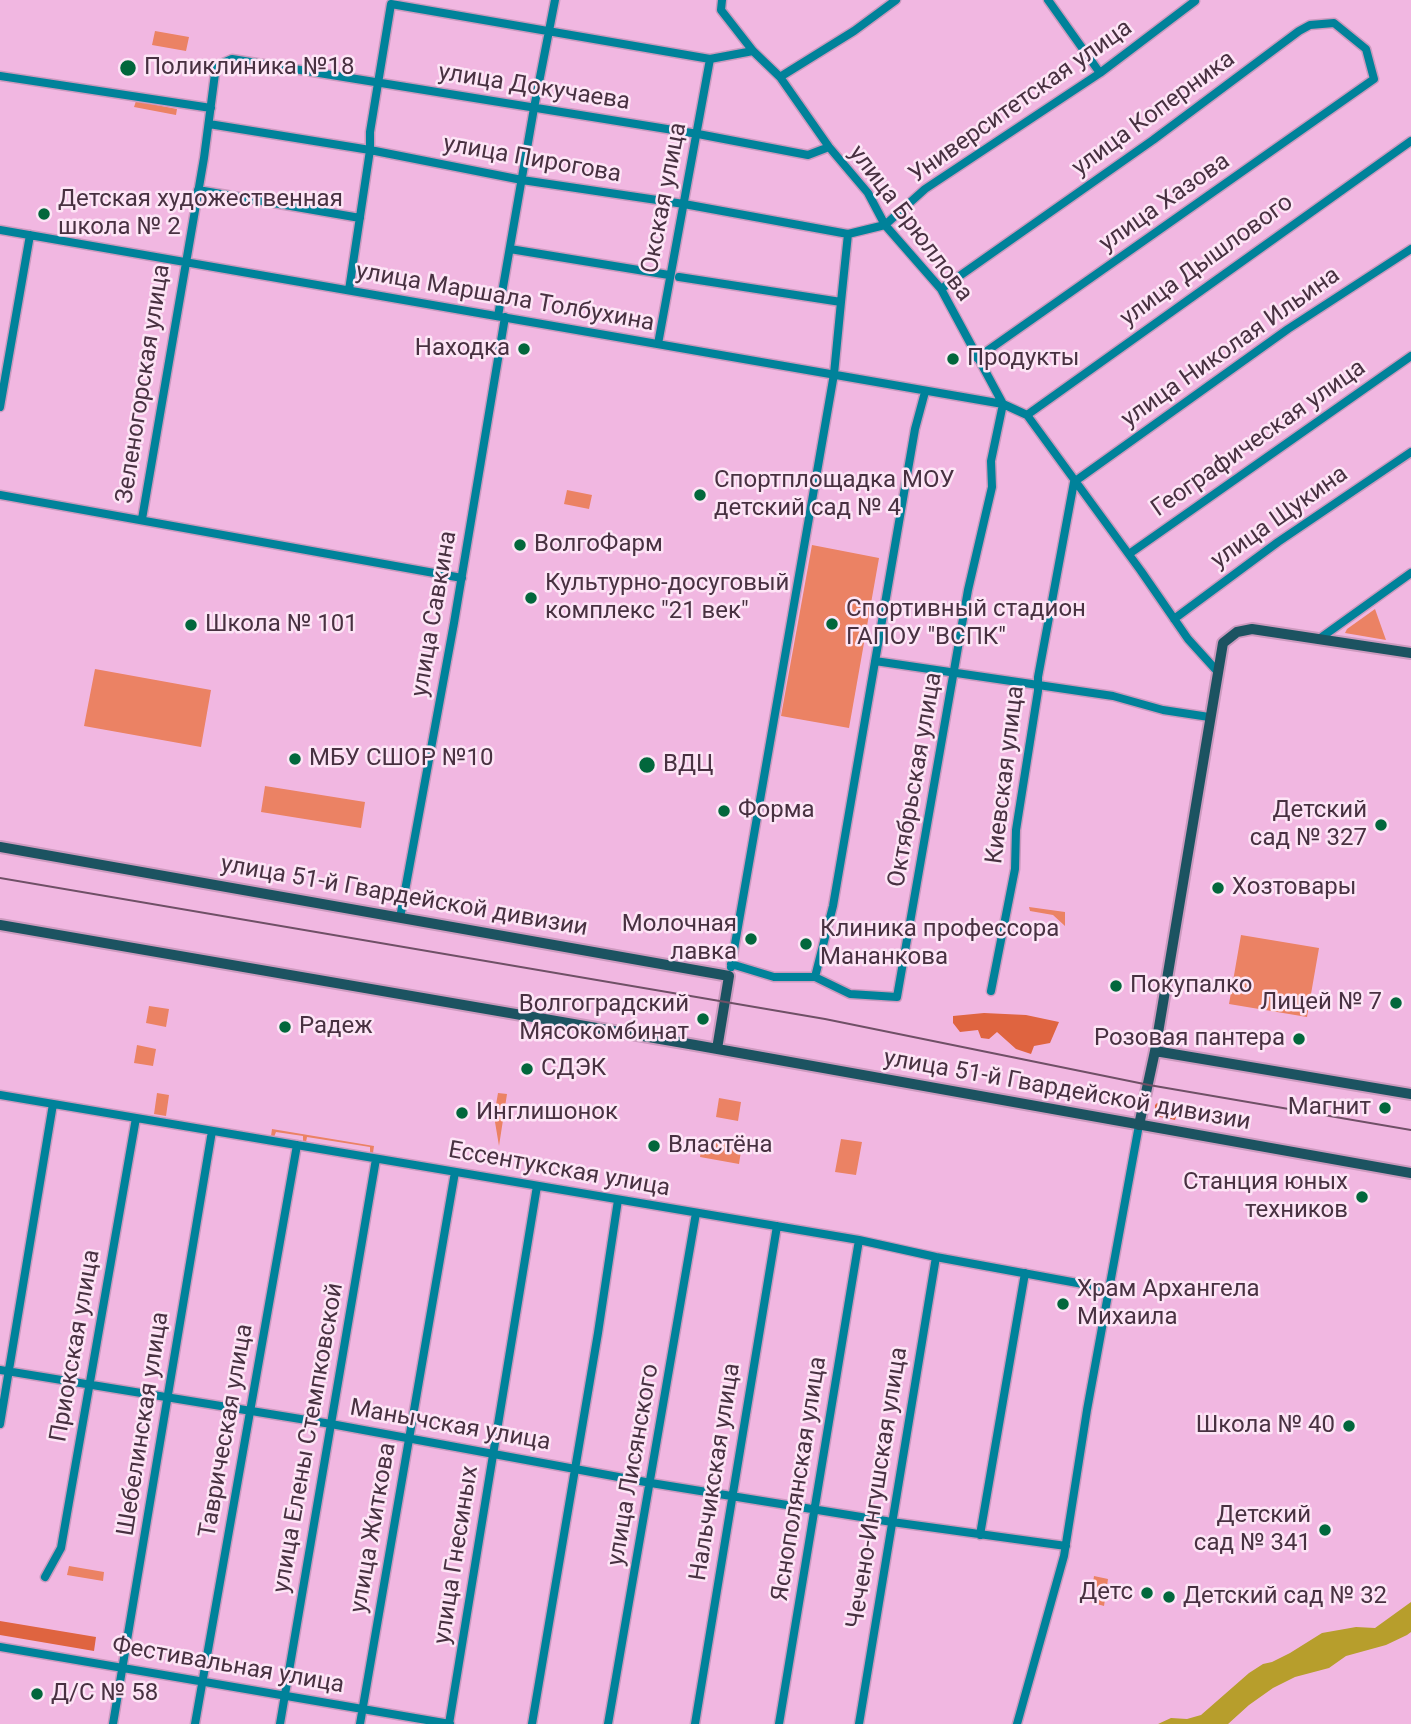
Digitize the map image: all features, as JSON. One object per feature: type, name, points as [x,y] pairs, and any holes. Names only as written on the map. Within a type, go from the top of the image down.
[{"type":"main road","points":[[1139,1125],[1155,1051],[1223,643],[1244,629],[1411,653]]},
{"type":"main road","name":"улица 51-й Гвардейской дивизии","points":[[0,847],[729,976]]},
{"type":"main road","name":"улица 51-й Гвардейской дивизии","points":[[0,925],[1411,1173]]},
{"type":"main road","points":[[717,1049],[729,976]]},
{"type":"main road","points":[[1155,1051],[1411,1094]]},
{"type":"street","name":"улица Савкина","points":[[400,918],[462,578],[510,249],[555,0]]},
{"type":"street","name":"улица Брюллова","points":[[722,0],[721,10],[753,51],[780,77],[829,147],[868,193],[885,225],[941,289],[1003,404]]},
{"type":"street","points":[[780,77],[854,31],[896,0]]},
{"type":"street","points":[[1048,0],[1100,73]]},
{"type":"street","name":"Университетская улица","points":[[848,234],[885,225],[925,189],[1100,73],[1195,1]]},
{"type":"street","points":[[349,290],[370,150],[370,132],[391,4],[710,60],[753,51]]},
{"type":"street","name":"улица Коперника","points":[[941,289],[1153,140],[1310,25],[1334,23],[1366,49],[1374,79]]},
{"type":"street","name":"улица Докучаева","points":[[232,59],[698,134],[808,155],[829,147]]},
{"type":"street","name":"Зеленогорская улица","points":[[142,519],[209,124],[216,65],[232,59]]},
{"type":"street","name":"Окская улица","points":[[657,344],[710,60]]},
{"type":"street","points":[[0,76],[211,107]]},
{"type":"street","name":"улица Хазова","points":[[977,358],[1374,79]]},
{"type":"street","name":"улица Пирогова","points":[[209,124],[848,234]]},
{"type":"street","name":"улица Дышлового","points":[[1027,415],[1411,141]]},
{"type":"street","points":[[198,190],[360,218]]},
{"type":"street","name":"улица Маршала Толбухина","points":[[0,230],[1003,404]]},
{"type":"street","points":[[729,976],[834,374],[848,234]]},
{"type":"street","points":[[0,407],[30,235]]},
{"type":"street","points":[[510,249],[669,275]]},
{"type":"street","name":"улица Николая Ильина","points":[[1074,482],[1288,329],[1411,249]]},
{"type":"street","points":[[679,277],[841,302]]},
{"type":"street","name":"Географическая улица","points":[[1129,554],[1411,356]]},
{"type":"street","points":[[731,964],[774,977],[815,978],[832,906],[915,429],[925,392]]},
{"type":"street","points":[[1003,404],[1027,415],[1188,639],[1217,671]]},
{"type":"street","name":"Октябрьская улица","points":[[815,978],[850,993],[897,997],[968,590],[992,487],[991,461],[1003,404]]},
{"type":"street","name":"улица Щукина","points":[[1174,619],[1278,541],[1411,452]]},
{"type":"street","name":"Киевская улица","points":[[991,991],[1015,869],[1016,830],[1046,627],[1074,482]]},
{"type":"street","points":[[0,495],[462,578]]},
{"type":"street","points":[[1319,639],[1411,573]]},
{"type":"street","points":[[875,661],[1113,696],[1163,710],[1209,717]]},
{"type":"street","name":"Ессентукская улица","points":[[0,1095],[859,1240],[936,1258],[1110,1289]]},
{"type":"street","points":[[0,1424],[4,1370],[53,1104]]},
{"type":"street","name":"Приокская улица","points":[[44,1577],[61,1548],[136,1118]]},
{"type":"street","points":[[1017,1724],[1066,1546],[1139,1125]]},
{"type":"street","name":"Шебелинская улица","points":[[113,1724],[212,1131]]},
{"type":"street","name":"Таврическая улица","points":[[195,1724],[297,1145]]},
{"type":"street","name":"улица Елены Стемпковской","points":[[280,1724],[376,1159]]},
{"type":"street","name":"улица Житкова","points":[[360,1724],[455,1172]]},
{"type":"street","name":"улица Гнесиных","points":[[449,1724],[537,1186]]},
{"type":"street","points":[[532,1724],[618,1200]]},
{"type":"street","name":"улица Лисянского","points":[[608,1724],[696,1213]]},
{"type":"street","name":"Нальчикская улица","points":[[695,1724],[777,1226]]},
{"type":"street","name":"Яснополянская улица","points":[[779,1724],[859,1240]]},
{"type":"street","name":"Чечено-Ингушская улица","points":[[859,1724],[936,1258]]},
{"type":"street","points":[[980,1535],[1025,1273]]},
{"type":"street","name":"Манычская улица","points":[[4,1370],[409,1437],[651,1483],[892,1522],[1066,1546]]},
{"type":"street","name":"Фестивальная улица","points":[[0,1647],[449,1724]]},
{"type":"shaded area","points":[[155,31],[189,37],[186,51],[152,45]]},
{"type":"shaded area","points":[[136,101],[177,109],[176,115],[134,107]]},
{"type":"shaded area","points":[[567,490],[592,495],[589,509],[564,504]]},
{"type":"shaded area","points":[[812,545],[879,558],[849,728],[781,716]]},
{"type":"shaded area","points":[[1375,609],[1386,640],[1345,633],[1347,629]]},
{"type":"shaded area","points":[[95,669],[211,690],[201,747],[84,726]]},
{"type":"shaded area","points":[[265,786],[365,802],[361,828],[261,812]]},
{"type":"shaded area","points":[[1029,907],[1065,912],[1065,926],[1053,915],[1030,911]]},
{"type":"shaded area","points":[[1241,935],[1319,948],[1307,1017],[1229,1004]]},
{"type":"shaded area","points":[[149,1006],[169,1009],[166,1027],[146,1023]]},
{"type":"shaded area","points":[[984,1013],[1026,1015],[1059,1022],[1050,1043],[1034,1046],[1031,1054],[1016,1049],[997,1032],[989,1039],[981,1038],[978,1030],[960,1032],[953,1023],[953,1016]]},
{"type":"shaded area","points":[[137,1045],[156,1049],[153,1066],[134,1063]]},
{"type":"shaded area","points":[[157,1093],[169,1095],[166,1116],[154,1114]]},
{"type":"shaded area","points":[[498,1093],[507,1094],[499,1146],[494,1116]]},
{"type":"shaded area","points":[[719,1098],[741,1102],[738,1121],[716,1117]]},
{"type":"shaded area","points":[[1157,1103],[1167,1109],[1180,1104],[1175,1120],[1155,1116]]},
{"type":"shaded area","points":[[272,1129],[374,1146],[373,1153],[370,1153],[370,1147],[307,1137],[306,1142],[303,1141],[303,1136],[276,1132],[274,1137],[271,1136]]},
{"type":"shaded area","points":[[703,1139],[742,1145],[739,1164],[700,1157]]},
{"type":"shaded area","points":[[841,1139],[862,1142],[856,1175],[835,1172]]},
{"type":"shaded area","points":[[69,1566],[104,1572],[103,1581],[67,1575]]},
{"type":"shaded area","points":[[1094,1576],[1108,1579],[1104,1606],[1090,1602]]},
{"type":"shaded area","points":[[1411,1602],[1411,1632],[1407,1635],[1386,1645],[1346,1656],[1329,1668],[1295,1677],[1273,1688],[1228,1724],[1158,1724],[1171,1718],[1187,1719],[1201,1715],[1249,1673],[1290,1653],[1322,1633],[1356,1627],[1375,1628]]},
{"type":"shaded area","points":[[0,1621],[96,1637],[94,1651],[0,1635]]},
{"type":"tram line","points":[[0,878],[825,1019],[1149,1085],[1411,1130]]},
{"type":"place","name":"Поликлиника №18","points":[[128,68]]},
{"type":"place","name":"Детская художественная школа № 2","points":[[44,214]]},
{"type":"place","name":"Находка","points":[[524,349]]},
{"type":"place","name":"Продукты","points":[[953,359]]},
{"type":"place","name":"Спортплощадка МОУ детский сад № 4","points":[[700,495]]},
{"type":"place","name":"ВолгоФарм","points":[[520,545]]},
{"type":"place","name":"Культурно-досуговый комплекс \"21 век\"","points":[[531,598]]},
{"type":"place","name":"Спортивный стадион ГАПОУ \"ВСПК\"","points":[[832,624]]},
{"type":"place","name":"Школа № 101","points":[[191,625]]},
{"type":"place","name":"МБУ СШОР №10","points":[[295,759]]},
{"type":"place","name":"ВДЦ","points":[[647,765]]},
{"type":"place","name":"Форма","points":[[724,811]]},
{"type":"place","name":"Детский сад № 327","points":[[1381,825]]},
{"type":"place","name":"Хозтовары","points":[[1218,888]]},
{"type":"place","name":"Молочная лавка","points":[[751,939]]},
{"type":"place","name":"Клиника профессора Мананкова","points":[[806,944]]},
{"type":"place","name":"Покупалко","points":[[1116,986]]},
{"type":"place","name":"Лицей № 7","points":[[1396,1003]]},
{"type":"place","name":"Волгоградский Мясокомбинат","points":[[703,1019]]},
{"type":"place","name":"Радеж","points":[[285,1027]]},
{"type":"place","name":"Розовая пантера","points":[[1299,1039]]},
{"type":"place","name":"СДЭК","points":[[527,1069]]},
{"type":"place","name":"Магнит","points":[[1385,1108]]},
{"type":"place","name":"Инглишонок","points":[[462,1113]]},
{"type":"place","name":"Властёна","points":[[654,1146]]},
{"type":"place","name":"Станция юных техников","points":[[1362,1197]]},
{"type":"place","name":"Храм Архангела Михаила","points":[[1063,1304]]},
{"type":"place","name":"Школа № 40","points":[[1349,1426]]},
{"type":"place","name":"Детский сад № 341","points":[[1325,1530]]},
{"type":"place","name":"Детс","points":[[1147,1593]]},
{"type":"place","name":"Детский сад № 32","points":[[1169,1597]]},
{"type":"place","name":"Д/С № 58","points":[[37,1694]]}]
